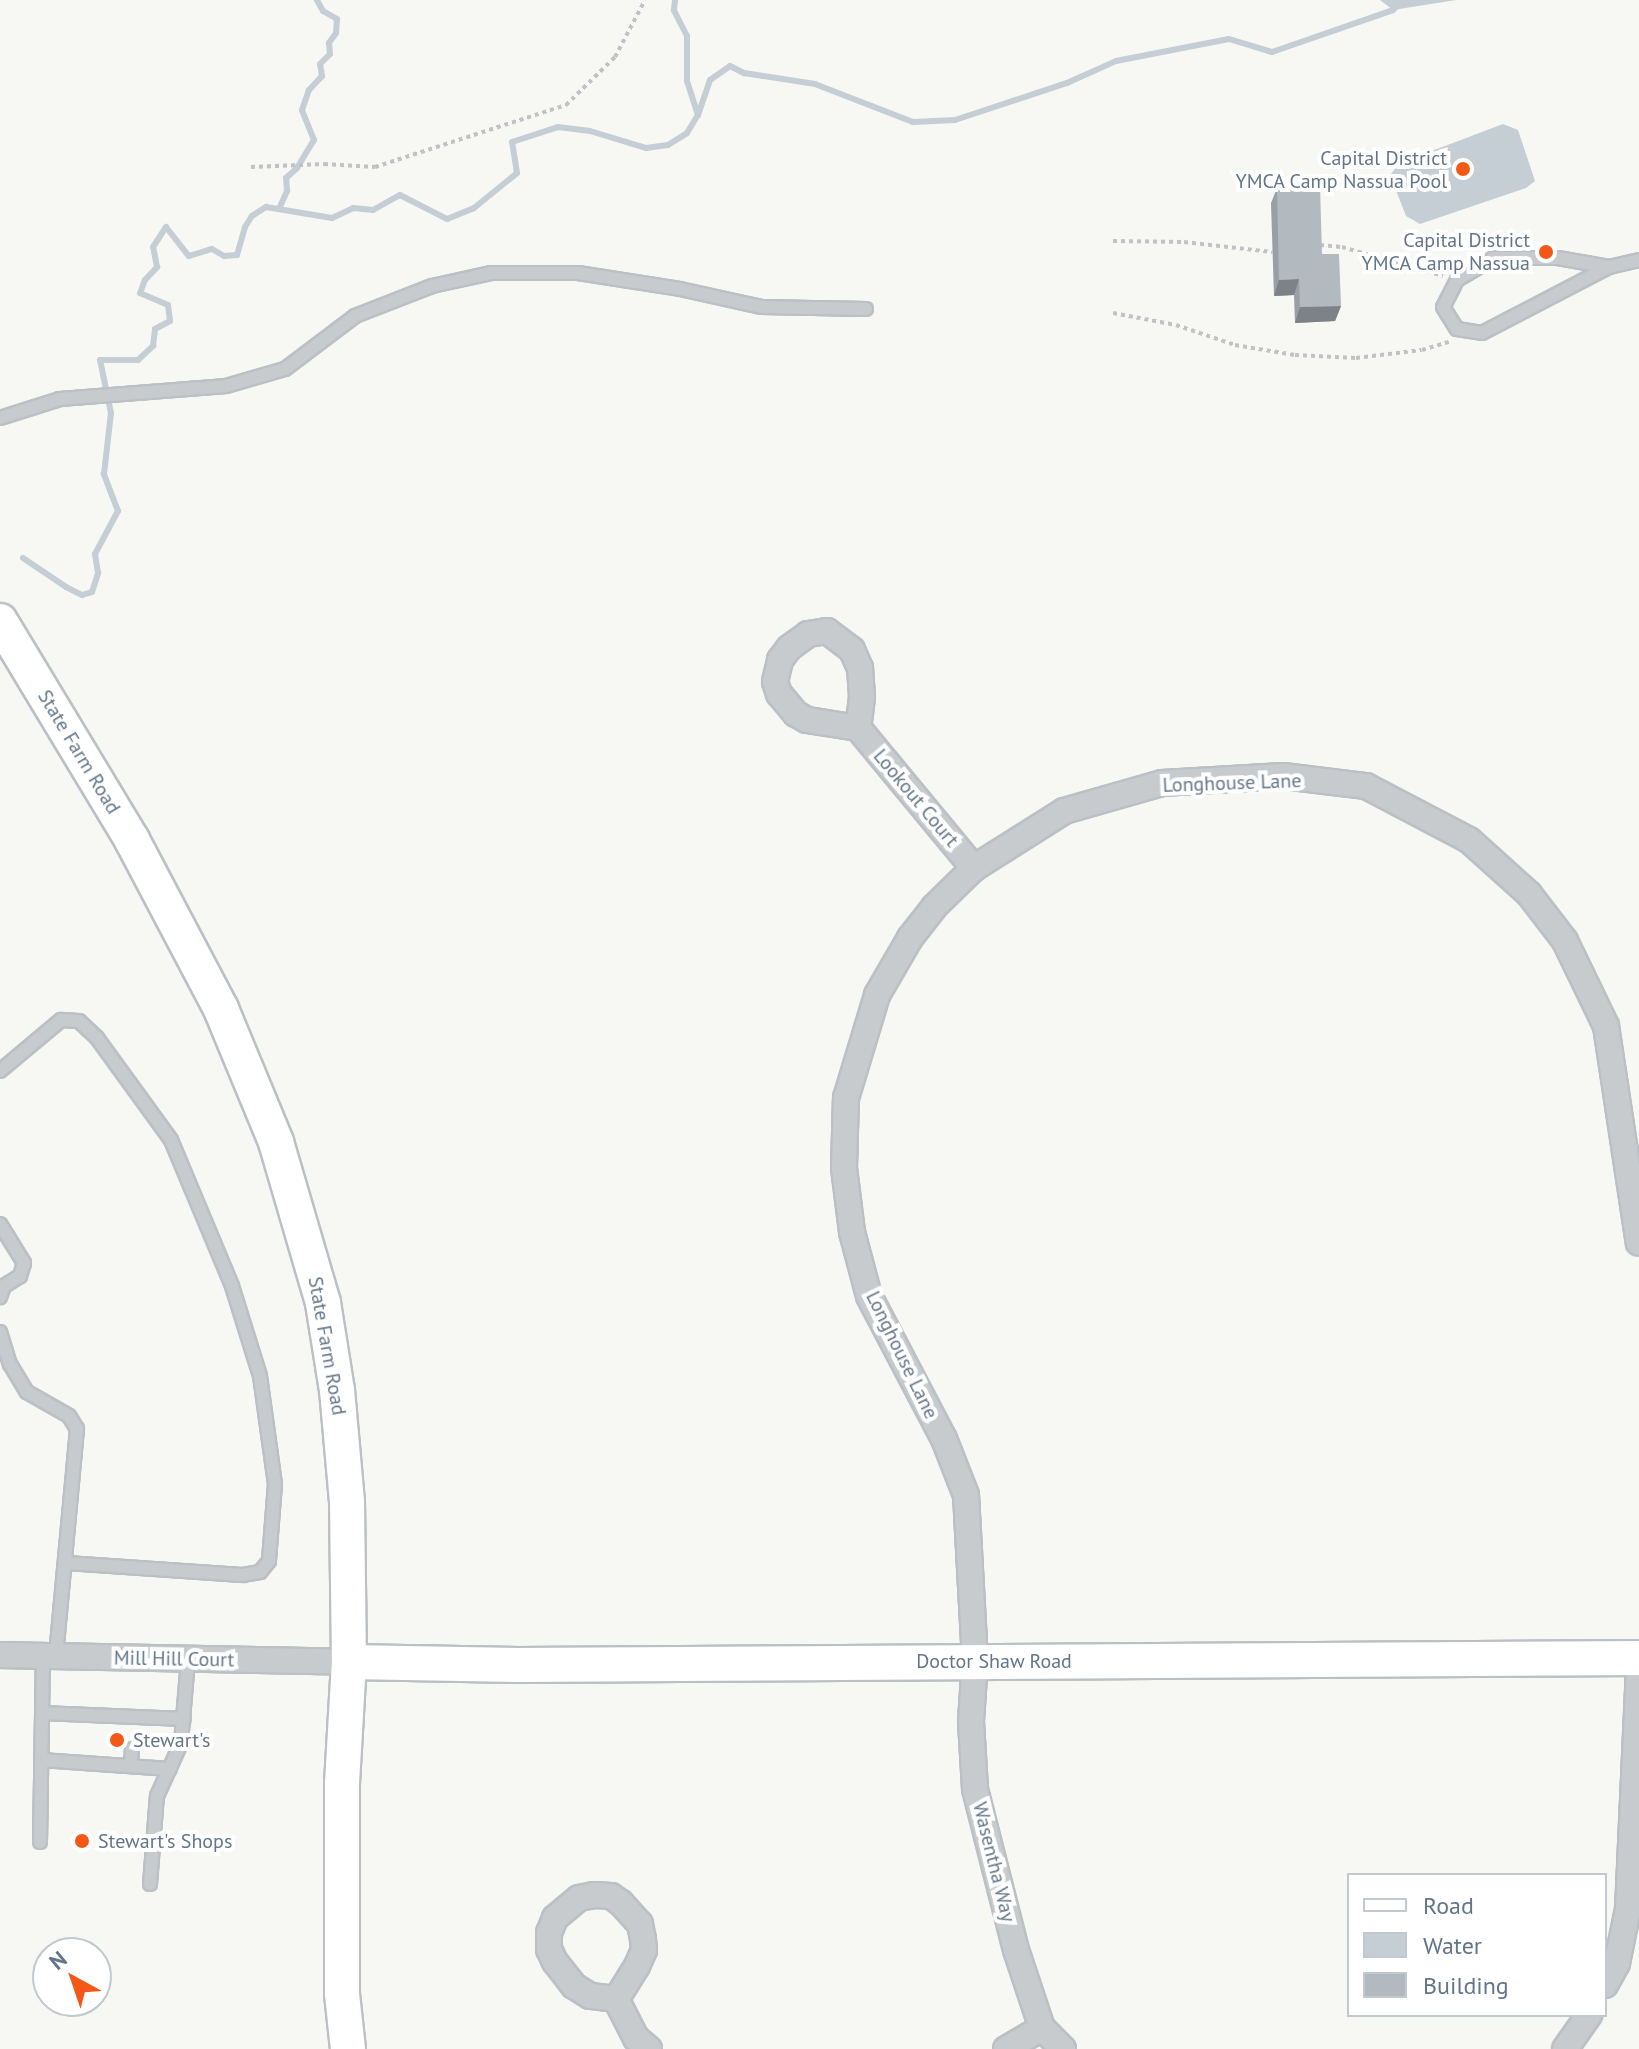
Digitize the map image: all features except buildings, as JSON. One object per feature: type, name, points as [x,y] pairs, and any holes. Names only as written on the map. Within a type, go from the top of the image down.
[{"type":"main road","name":"State Farm Road","points":[[0,621],[132,840],[198,963],[251,1077],[276,1142],[323,1303],[337,1390],[347,1501],[349,1662],[342,1783],[342,1994],[348,2049]]},
{"type":"main road","name":"Doctor Shaw Road","points":[[349,1662],[518,1665],[1639,1658]]},
{"type":"street","name":"Lookout Court","points":[[858,728],[974,868]]},
{"type":"street","name":"Longhouse Lane","points":[[975,1661],[966,1495],[944,1439],[869,1296],[852,1237],[844,1168],[846,1098],[877,995],[910,938],[934,907],[974,868],[1064,811],[1162,783],[1268,777],[1366,786],[1469,840],[1529,894],[1565,941],[1606,1026],[1639,1243]]},
{"type":"street","name":"Mill Hill Court","points":[[0,1655],[349,1662]]},
{"type":"street","name":"Wasentha Way","points":[[975,1661],[971,1721],[975,1789],[1016,1950],[1042,2028],[1063,2049]]},
{"type":"street","points":[[1607,1981],[1617,1963],[1628,1909],[1639,1671]]},
{"type":"street","points":[[611,1896],[640,1924],[644,1950],[616,1999],[590,1996],[574,1986],[549,1949],[549,1933],[555,1918],[579,1898],[611,1896]]},
{"type":"street","points":[[616,1999],[636,2038],[649,2049]]},
{"type":"street","points":[[1565,2049],[1588,2017]]},
{"type":"street","points":[[1006,2049],[1042,2028]]},
{"type":"lane","points":[[1609,267],[1558,258],[1494,258],[1457,280],[1443,307],[1457,329],[1482,333],[1609,267],[1639,260]]},
{"type":"lane","points":[[0,418],[60,399],[226,386],[285,369],[355,316],[432,286],[491,273],[578,273],[680,289],[762,307],[866,309]]},
{"type":"lane","points":[[0,1071],[61,1020],[79,1021],[97,1038],[171,1140],[232,1286],[260,1376],[273,1468],[269,1561],[260,1572],[243,1575],[65,1563]]},
{"type":"lane","points":[[0,1224],[24,1263],[20,1276],[4,1286],[0,1297]]},
{"type":"lane","points":[[0,1332],[10,1364],[27,1392],[69,1416],[77,1429],[65,1563],[42,1713],[40,1842]]},
{"type":"lane","points":[[150,1884],[157,1796],[181,1743],[188,1659]]},
{"type":"lane","points":[[42,1713],[184,1719]]},
{"type":"lane","points":[[97,1715],[97,1730]]},
{"type":"lane","points":[[133,1732],[134,1717]]},
{"type":"lane","points":[[95,1764],[96,1748]]},
{"type":"lane","points":[[131,1766],[132,1749]]},
{"type":"lane","points":[[41,1760],[170,1769]]},
{"type":"path","points":[[251,167],[324,164],[375,167],[566,105],[615,57],[645,0]]},
{"type":"path","points":[[1113,241],[1184,242],[1272,252]]},
{"type":"path","points":[[1316,244],[1342,247],[1457,280]]},
{"type":"path","points":[[1113,313],[1176,325],[1235,345],[1295,355],[1356,358],[1422,350],[1482,333]]},
{"type":"water","points":[[1380,0],[1456,0],[1393,10]]},
{"type":"water","name":"Capital District YMCA Camp Nassua Pool","points":[[1503,124],[1518,130],[1535,181],[1526,188],[1420,224],[1406,216],[1390,175],[1400,163]]},
{"type":"waterway","points":[[279,209],[287,191],[286,178],[297,168],[314,140],[302,110],[309,90],[322,76],[320,64],[330,54],[329,43],[336,33],[337,19],[323,11],[317,0]]},
{"type":"waterway","points":[[23,558],[82,595],[92,592],[98,573],[95,554],[118,511],[104,474],[111,413],[100,360],[138,360],[153,346],[155,329],[170,321],[168,305],[140,293],[145,280],[157,267],[153,247],[166,227],[189,256],[212,249],[224,256],[237,255],[245,227],[252,216],[266,207],[332,218],[353,208],[373,210],[400,195],[447,219],[474,208],[517,173],[512,142],[558,127],[590,131],[646,148],[668,145],[687,133],[698,115],[687,81],[687,36],[674,10],[675,0]]},
{"type":"waterway","points":[[698,115],[710,80],[730,66],[744,73],[815,84],[913,122],[955,120],[1067,83],[1116,61],[1229,39],[1272,52],[1393,10],[1403,0]]},
{"type":"place","name":"Capital District YMCA Camp Nassua Pool","points":[[1463,169]]},
{"type":"place","name":"Capital District YMCA Camp Nassua","points":[[1546,252]]},
{"type":"place","name":"Stewart's","points":[[117,1740]]},
{"type":"place","name":"Stewart's Shops","points":[[82,1841]]}]
